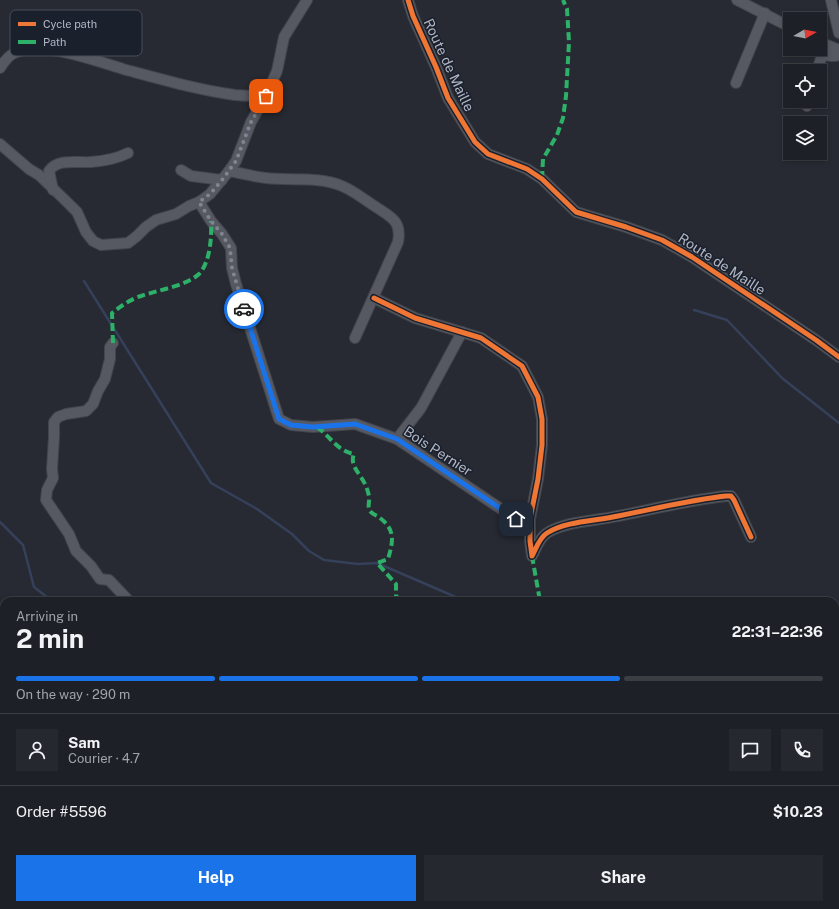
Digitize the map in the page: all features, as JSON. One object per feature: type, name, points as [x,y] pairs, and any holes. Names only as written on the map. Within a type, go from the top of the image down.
[{"type":"street","points":[[0,144],[29,170],[39,175],[77,212],[86,232],[93,241],[100,245],[128,243],[156,220],[176,214],[199,202],[210,194],[229,171],[236,161],[251,122],[266,96],[277,71],[284,37],[307,0]]},
{"type":"street","name":"Route de Maille","points":[[408,0],[412,16],[436,67],[448,98],[475,142],[488,154],[527,169],[542,179],[576,212],[626,227],[662,240],[692,257],[839,357]]},
{"type":"street","points":[[737,0],[783,23]]},
{"type":"street","points":[[831,0],[839,33]]},
{"type":"street","points":[[736,83],[765,13]]},
{"type":"street","points":[[827,45],[839,50]]},
{"type":"street","points":[[0,68],[10,55]]},
{"type":"street","points":[[827,55],[839,55]]},
{"type":"street","points":[[79,56],[150,76],[197,87],[236,95],[266,96]]},
{"type":"street","points":[[53,190],[49,171],[52,167],[67,162],[111,160],[128,153]]},
{"type":"street","points":[[181,170],[191,176],[222,180]]},
{"type":"street","points":[[229,171],[266,178],[316,180],[341,185],[396,221],[400,234],[398,242],[355,338]]},
{"type":"street","name":"Bois Pernier","points":[[199,202],[230,248],[232,268],[236,284],[279,419],[291,425],[313,427],[355,424],[397,439],[516,519]]},
{"type":"street","points":[[374,298],[415,318],[481,338],[522,366],[538,397],[542,419],[542,445],[538,479],[530,519],[532,556],[544,536],[556,529],[577,523],[616,517],[686,502],[726,496],[731,496],[734,500],[751,537]]},
{"type":"street","points":[[397,439],[421,408],[462,332]]},
{"type":"street","points":[[113,343],[110,347],[110,359],[105,379],[93,404],[86,411],[66,414],[58,417],[54,422],[53,478],[47,490],[46,500],[69,534],[76,551],[91,566],[100,579],[109,580],[125,597]]},
{"type":"street","points":[[530,519],[537,530],[544,536]]},
{"type":"waterway","points":[[84,281],[211,483],[257,509],[292,534],[309,551],[324,560],[358,564],[377,563],[456,597]]},
{"type":"waterway","points":[[694,310],[727,320],[782,378],[839,423]]},
{"type":"waterway","points":[[0,522],[23,545],[34,587],[47,597]]},
{"type":"marked path","points":[[542,179],[543,159],[557,135],[563,118],[566,96],[569,42],[567,9],[563,0]]},
{"type":"marked path","points":[[113,343],[112,313],[122,305],[134,299],[187,282],[199,274],[203,269],[208,256],[211,241],[211,221]]},
{"type":"marked path","points":[[317,427],[338,447],[354,454],[354,466],[365,484],[368,493],[369,509],[389,527],[392,542],[388,559],[377,563],[396,584],[397,597]]},
{"type":"marked path","points":[[516,519],[529,539]]},
{"type":"marked path","points":[[532,556],[539,597]]},
{"type":"cycle path","points":[[408,0],[413,16],[448,98],[475,142],[488,154],[527,169],[542,179],[576,212],[626,227],[662,240],[692,257],[839,357]]},
{"type":"cycle path","points":[[374,298],[415,318],[481,338],[522,366],[538,397],[542,419],[542,445],[538,479],[530,519],[532,556],[544,535],[563,526],[685,502],[726,496],[731,496],[734,500],[751,537]]},
{"type":"way so far","points":[[244,309],[232,268],[230,248],[199,202],[210,194],[236,161],[251,122],[266,96]]},
{"type":"route","points":[[244,309],[279,419],[291,425],[313,427],[355,424],[397,439],[516,519]]}]
